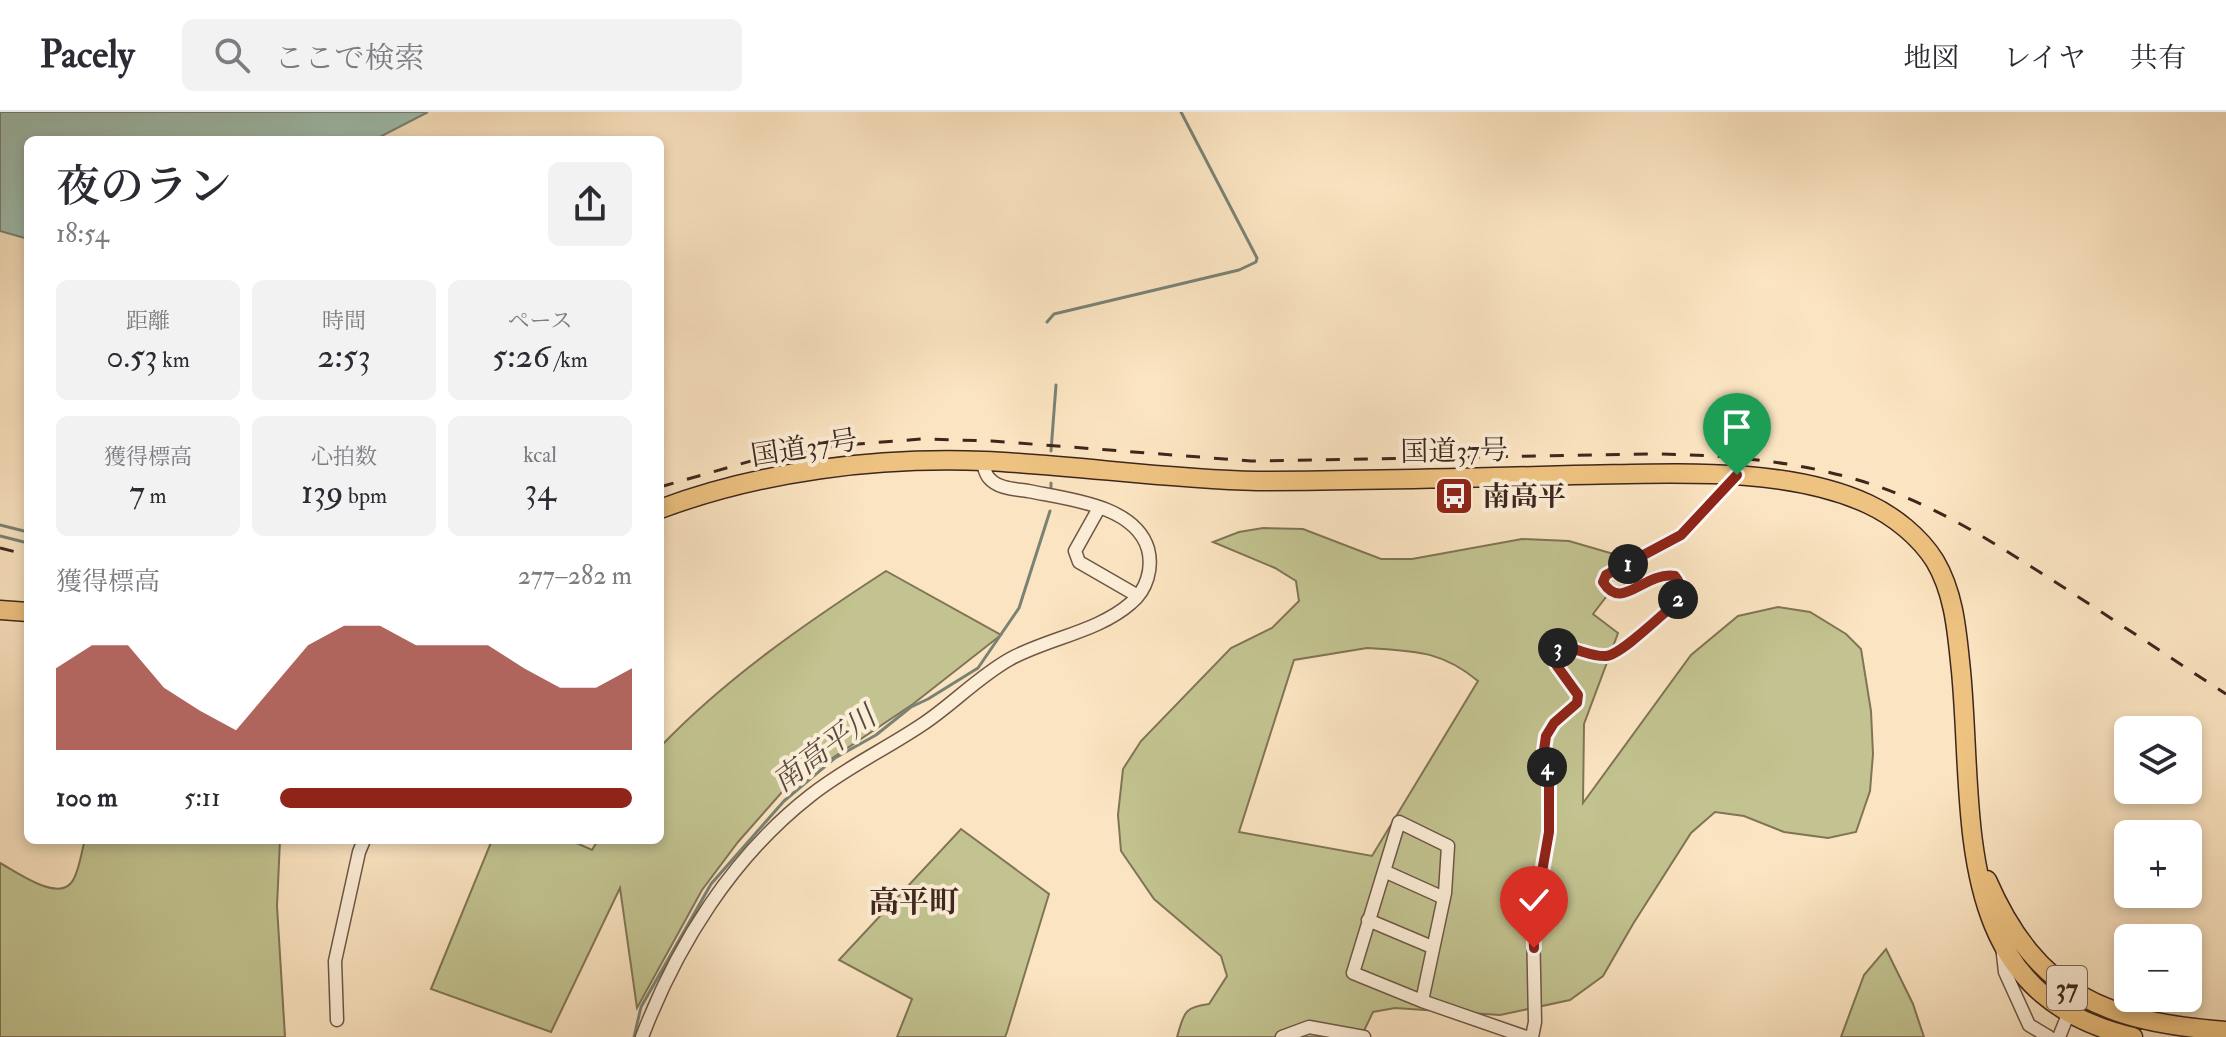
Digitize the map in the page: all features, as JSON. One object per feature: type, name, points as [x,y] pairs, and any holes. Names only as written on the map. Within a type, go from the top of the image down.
[{"type":"highway","name":"国道37号","points":[[664,508],[733,487],[803,473],[896,461],[982,461],[1215,480],[1322,481],[1701,473],[1737,475],[1829,491],[1868,504],[1910,532],[1935,562],[1945,583],[1956,621],[1968,794],[1979,885],[2002,946],[2010,961],[2033,985],[2072,1003],[2118,1033],[2133,1037]]},
{"type":"highway","points":[[0,610],[24,612]]},
{"type":"highway","name":"国道37号","points":[[1975,852],[1989,885],[2021,941],[2072,1003],[2103,1007],[2155,1024],[2226,1031]]},
{"type":"street","points":[[642,1037],[653,1008],[694,930],[731,874],[786,817],[843,772],[939,714],[973,684],[1008,660],[1103,620],[1138,596],[1149,573],[1150,558],[1144,538],[1125,518],[1099,508],[1002,487],[989,478],[982,461]]},
{"type":"street","points":[[1532,1037],[1535,1022],[1533,923],[1549,832],[1549,779],[1544,750],[1546,736],[1554,723],[1577,703],[1578,695],[1557,666],[1553,655],[1557,648],[1568,646],[1596,655],[1613,655],[1676,603],[1682,592],[1675,576],[1658,575],[1626,593],[1616,595],[1609,593],[1603,582],[1606,575],[1681,535],[1737,475]]},
{"type":"street","points":[[1099,508],[1075,551],[1079,562],[1138,596]]},
{"type":"street","points":[[1422,1001],[1444,898],[1448,846],[1399,822],[1353,973],[1422,1001],[1526,1037]]},
{"type":"street","points":[[337,1020],[335,961],[362,844]]},
{"type":"street","points":[[1384,871],[1444,898]]},
{"type":"street","points":[[1368,920],[1432,947]]},
{"type":"street","points":[[2002,946],[2005,972],[2029,1025],[2049,1037]]},
{"type":"street","points":[[2059,1037],[2072,1003]]},
{"type":"street","points":[[1282,1037],[1309,1027],[1364,1037]]},
{"type":"green space","points":[[1263,528],[1303,529],[1381,559],[1412,559],[1522,539],[1569,541],[1617,555],[1609,593],[1593,614],[1618,633],[1584,724],[1583,803],[1691,655],[1738,616],[1778,607],[1810,612],[1846,634],[1861,649],[1871,711],[1873,754],[1870,791],[1856,832],[1828,838],[1784,832],[1744,816],[1715,812],[1691,833],[1603,976],[1570,1000],[1500,1015],[1395,1008],[1373,1012],[1361,1037],[1177,1037],[1186,1013],[1194,1007],[1209,1004],[1227,976],[1221,956],[1154,899],[1121,851],[1118,815],[1123,769],[1141,741],[1231,648],[1272,628],[1299,601],[1296,581],[1275,568],[1213,542],[1239,532]],"holes":[[[1367,648],[1426,654],[1452,663],[1478,681],[1372,856],[1239,832],[1294,660]]]},
{"type":"green space","points":[[886,571],[1001,635],[913,704],[782,792],[738,842],[702,890],[637,1008],[620,888],[551,1032],[431,989],[490,844],[579,844],[592,850],[596,844],[664,844],[664,743],[739,675]]},
{"type":"green space","points":[[961,829],[1049,894],[1007,1032],[1005,1037],[897,1037],[912,999],[839,960]]},
{"type":"green space","points":[[84,844],[280,844],[277,906],[285,1037],[0,1037],[0,863],[36,883],[56,889],[71,883]]},
{"type":"green space","points":[[1886,949],[1913,1004],[1924,1037],[1841,1037],[1864,975]]},
{"type":"shaded area","points":[[0,112],[428,112],[382,136],[24,136],[24,238],[0,231]]},
{"type":"waterway","name":"南高平川","points":[[1047,322],[1054,314],[1239,270],[1256,262],[1257,258],[1181,112]]},
{"type":"waterway","name":"南高平川","points":[[1051,451],[1056,385]]},
{"type":"waterway","name":"南高平川","points":[[634,1037],[641,1007],[711,884],[784,801],[835,758],[876,735],[911,707],[978,668],[1019,608],[1050,511]]},
{"type":"waterway","points":[[0,525],[24,531]]},
{"type":"waterway","points":[[0,536],[24,542]]},
{"type":"railway","points":[[664,486],[765,457],[844,445],[922,439],[992,441],[1251,461],[1655,454],[1764,461],[1844,476],[1893,492],[1936,511],[2018,558],[2226,694]]},
{"type":"railway","points":[[0,548],[24,554]]},
{"type":"place","name":"南高平","points":[[1454,496]]},
{"type":"district","name":"高平町","points":[[914,902]]},
{"type":"route","points":[[1534,948],[1533,923],[1549,832],[1549,779],[1544,750],[1546,736],[1554,723],[1577,703],[1578,695],[1557,666],[1553,655],[1557,648],[1568,646],[1596,655],[1613,655],[1676,603],[1682,592],[1675,576],[1658,575],[1626,593],[1616,595],[1609,593],[1603,582],[1606,575],[1681,535],[1737,475]]}]
